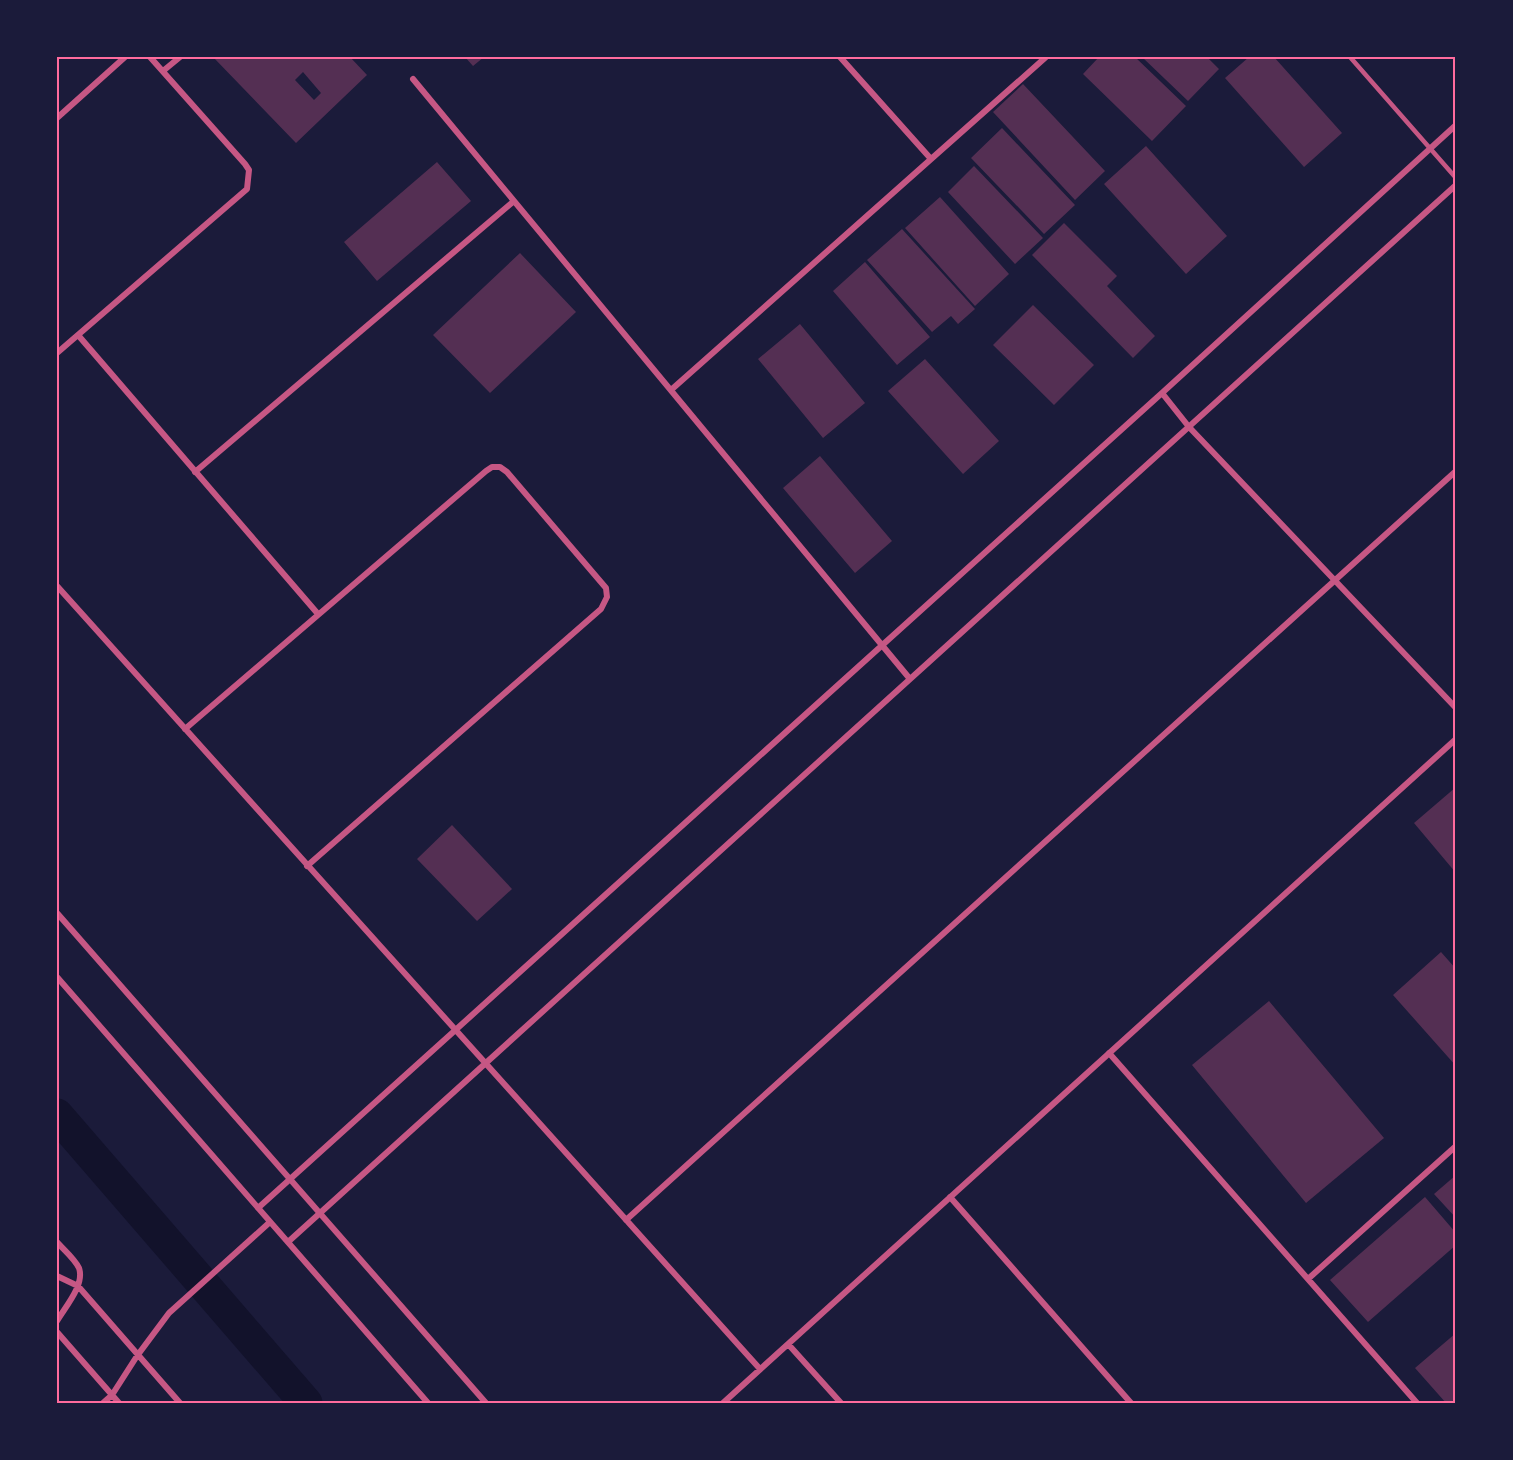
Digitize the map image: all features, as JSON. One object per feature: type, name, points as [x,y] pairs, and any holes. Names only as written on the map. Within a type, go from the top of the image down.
[{"type":"street","points":[[57,118],[125,57]]},
{"type":"street","points":[[57,353],[247,189],[249,171],[245,164],[164,70],[150,57]]},
{"type":"street","points":[[164,70],[180,57]]},
{"type":"street","points":[[840,57],[931,159]]},
{"type":"street","points":[[671,390],[1046,57]]},
{"type":"street","points":[[413,79],[910,679]]},
{"type":"street","points":[[258,1208],[1456,126]]},
{"type":"street","points":[[288,1242],[1456,185]]},
{"type":"street","points":[[195,472],[514,201]]},
{"type":"street","points":[[78,335],[318,614]]},
{"type":"street","points":[[1162,393],[1189,427],[1456,708]]},
{"type":"street","points":[[186,729],[492,467],[500,467],[507,472],[606,588],[607,597],[601,609],[307,866]]},
{"type":"street","points":[[626,1221],[1456,471]]},
{"type":"street","points":[[57,586],[760,1369]]},
{"type":"street","points":[[723,1403],[1456,739]]},
{"type":"street","points":[[57,913],[486,1403]]},
{"type":"street","points":[[57,977],[428,1403]]},
{"type":"street","points":[[1109,1053],[1418,1403]]},
{"type":"street","points":[[1308,1279],[1456,1146]]},
{"type":"street","points":[[950,1197],[1131,1403]]},
{"type":"street","points":[[103,1403],[112,1395],[169,1313],[270,1222]]},
{"type":"street","points":[[57,1242],[79,1267],[80,1276],[78,1286],[57,1321]]},
{"type":"street","points":[[57,1276],[78,1286],[180,1403]]},
{"type":"street","points":[[57,1332],[119,1403]]},
{"type":"street","points":[[788,1344],[841,1403]]},
{"type":"lane","points":[[1350,57],[1456,178]]},
{"type":"building","points":[[213,57],[350,57],[367,75],[296,143]],"holes":[[[303,72],[321,93],[314,100],[295,80]]]},
{"type":"building","points":[[465,57],[484,57],[473,66]]},
{"type":"building","points":[[1099,57],[1135,57],[1186,106],[1152,141],[1083,74]]},
{"type":"building","points":[[1142,57],[1207,57],[1219,69],[1188,101]]},
{"type":"building","points":[[1249,57],[1274,57],[1342,133],[1304,167],[1225,78]]},
{"type":"building","points":[[1023,84],[1105,171],[1075,200],[993,112]]},
{"type":"building","points":[[1002,128],[1075,205],[1044,234],[971,158]]},
{"type":"building","points":[[1146,146],[1227,236],[1186,274],[1104,184]]},
{"type":"building","points":[[437,162],[471,201],[377,281],[344,242]]},
{"type":"building","points":[[974,166],[1043,238],[1015,264],[948,192]]},
{"type":"building","points":[[940,197],[1009,274],[975,306],[905,228]]},
{"type":"building","points":[[1064,223],[1117,276],[1107,286],[1155,336],[1133,358],[1032,255]]},
{"type":"building","points":[[902,229],[975,309],[958,324],[951,316],[932,332],[867,260]]},
{"type":"building","points":[[520,253],[576,312],[490,393],[433,335]]},
{"type":"building","points":[[865,262],[930,337],[897,365],[833,291]]},
{"type":"building","points":[[1033,305],[1094,365],[1054,405],[993,345]]},
{"type":"building","points":[[800,324],[865,403],[823,438],[758,359]]},
{"type":"building","points":[[925,359],[999,441],[963,474],[888,391]]},
{"type":"building","points":[[820,456],[892,541],[855,573],[783,488]]},
{"type":"building","points":[[1456,787],[1456,873],[1414,823]]},
{"type":"building","points":[[452,825],[512,889],[477,921],[417,859]]},
{"type":"building","points":[[1441,952],[1456,969],[1456,1066],[1393,995]]},
{"type":"building","points":[[1269,1001],[1384,1138],[1306,1203],[1192,1065]]},
{"type":"building","points":[[1456,1175],[1456,1218],[1434,1194]]},
{"type":"building","points":[[1425,1197],[1456,1233],[1456,1245],[1368,1322],[1330,1280]]},
{"type":"building","points":[[1456,1333],[1456,1398],[1446,1403],[1415,1368]]},
{"type":"waterway","points":[[57,1115],[306,1403]]}]
